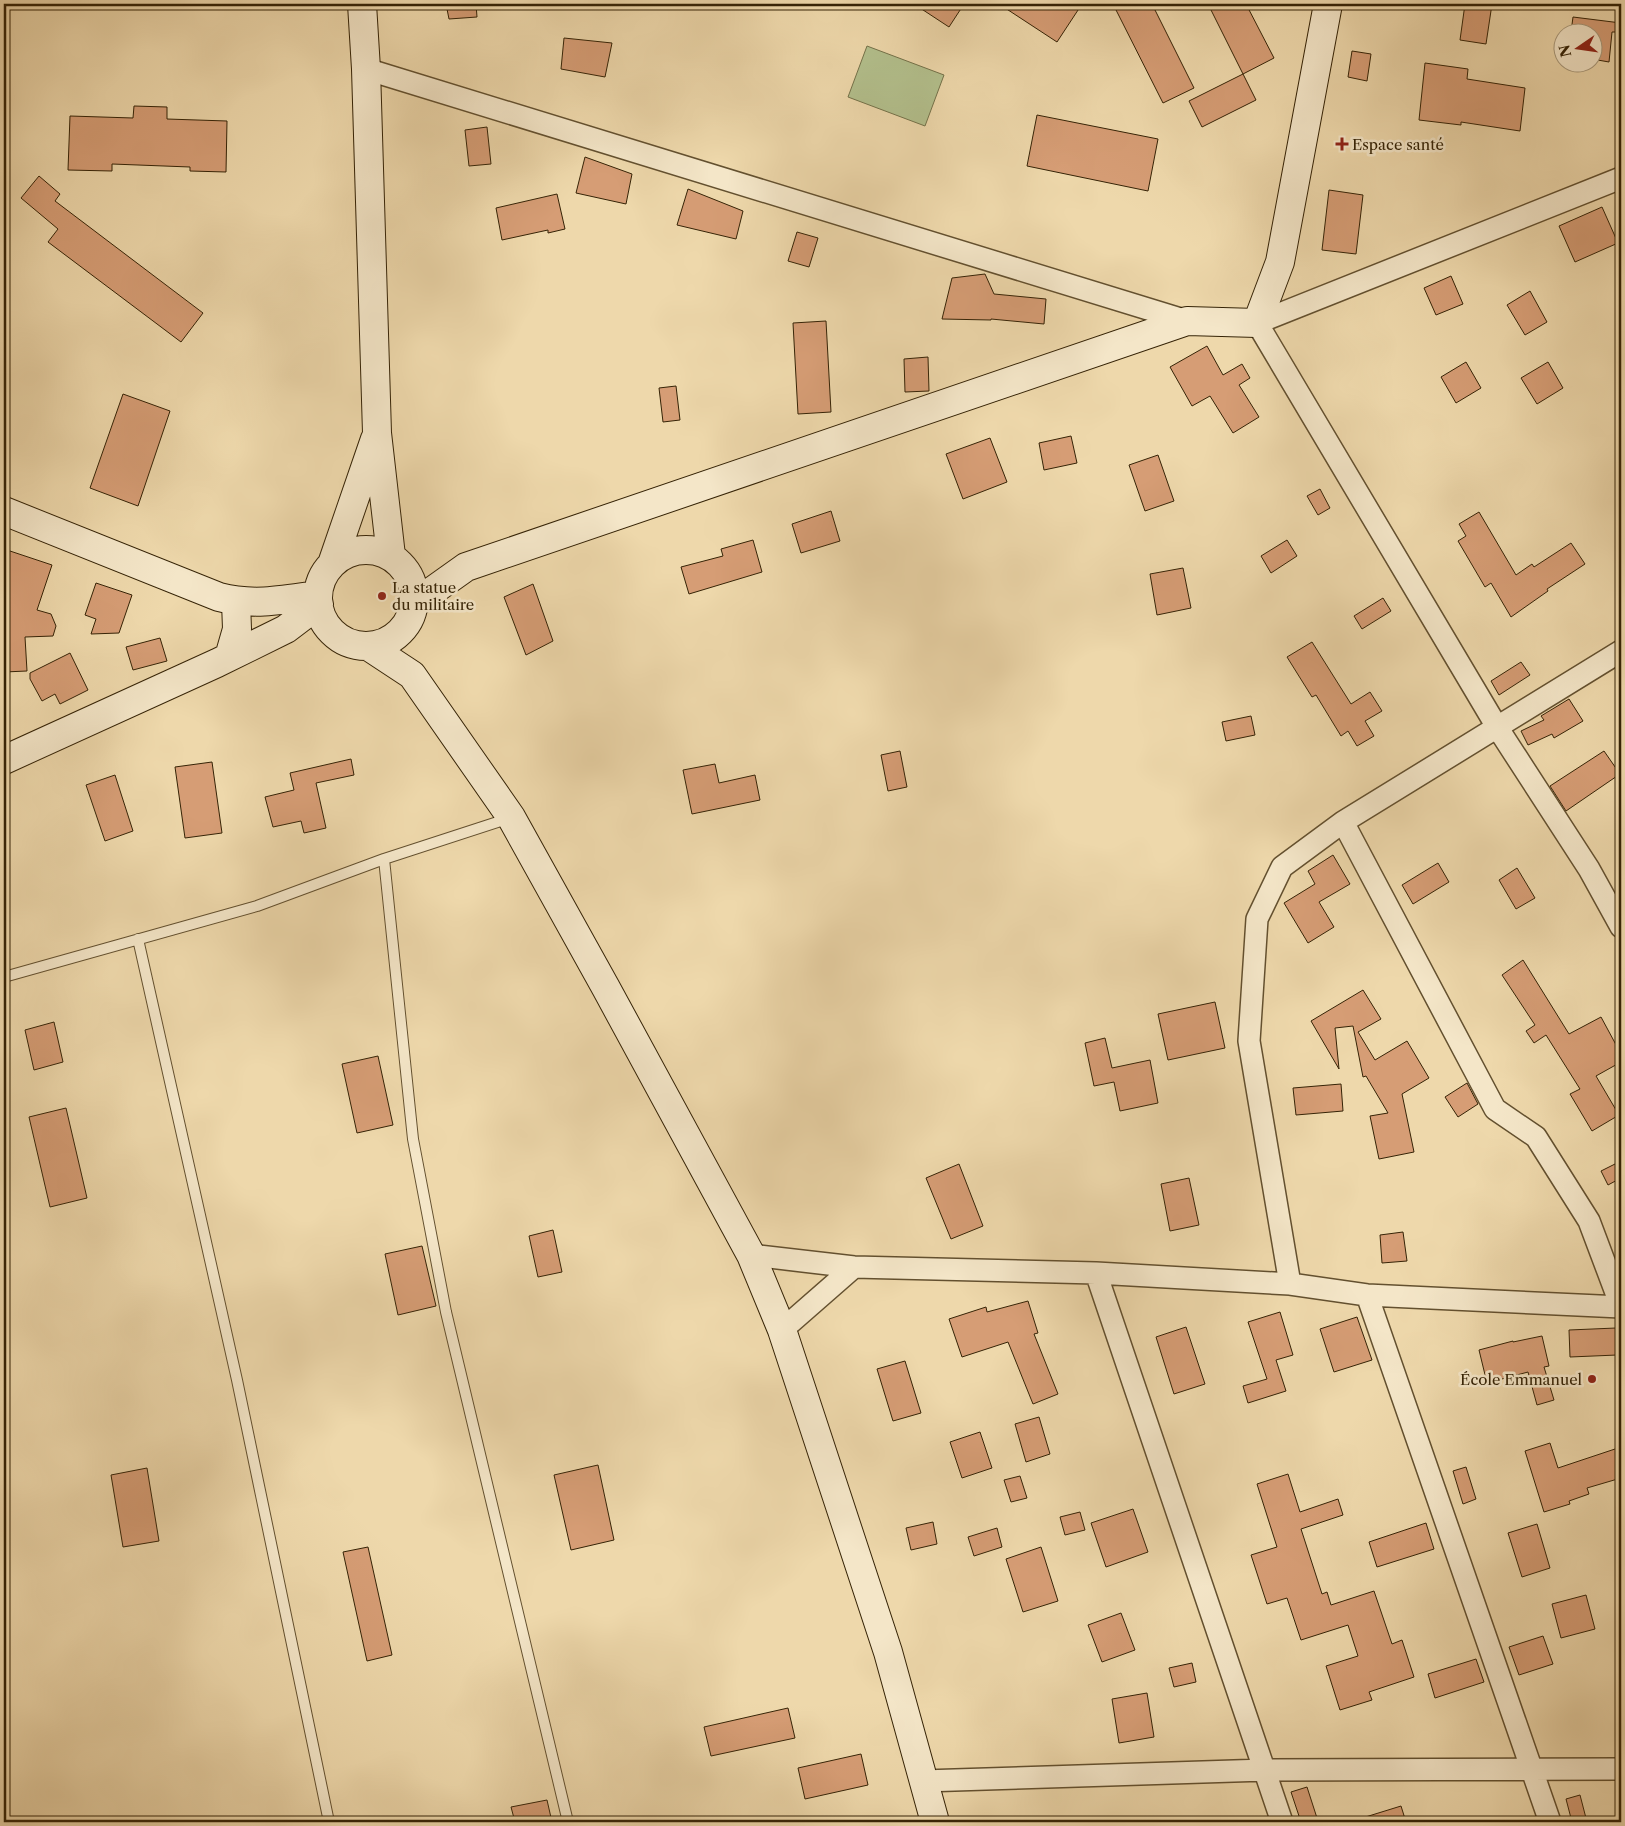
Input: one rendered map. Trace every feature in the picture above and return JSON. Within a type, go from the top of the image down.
[{"type":"main road","points":[[362,4],[366,69],[377,433],[398,562],[413,586],[412,675]]},
{"type":"main road","points":[[377,433],[332,564],[322,579],[318,599],[323,619],[332,632],[342,640],[354,645],[368,646],[384,643],[398,634],[412,613],[466,567],[1187,321],[1257,323],[1280,262],[1328,4]]},
{"type":"main road","points":[[4,511],[219,597],[236,602],[318,599]]},
{"type":"main road","points":[[332,564],[344,555],[360,550],[376,550],[398,562],[466,567]]},
{"type":"main road","points":[[4,760],[230,657],[286,629],[318,599]]},
{"type":"main road","points":[[230,657],[236,629],[236,602]]},
{"type":"main road","points":[[286,629],[332,632]]},
{"type":"main road","points":[[368,646],[412,675],[511,817],[611,996],[751,1255],[782,1330],[888,1652],[935,1822]]},
{"type":"street","points":[[366,69],[1187,321]]},
{"type":"street","points":[[1621,178],[1257,323],[1497,727],[1589,869],[1621,927]]},
{"type":"street","points":[[1290,1284],[1249,1041],[1257,919],[1282,866],[1343,822],[1621,651]]},
{"type":"street","points":[[751,1255],[854,1267],[1096,1273],[1290,1284],[1367,1295],[1621,1307],[1589,1221],[1536,1137],[1494,1109],[1343,822]]},
{"type":"street","points":[[782,1330],[854,1267]]},
{"type":"street","points":[[1096,1273],[1282,1822]]},
{"type":"street","points":[[1367,1295],[1550,1822]]},
{"type":"street","points":[[923,1781],[1265,1770],[1621,1769]]},
{"type":"lane","points":[[4,977],[257,906],[384,858],[511,817]]},
{"type":"lane","points":[[384,858],[412,1139],[446,1312],[568,1822]]},
{"type":"lane","points":[[138,939],[237,1380],[329,1822]]},
{"type":"green space","points":[[867,46],[944,75],[925,126],[848,97]]},
{"type":"building","points":[[446,4],[476,4],[477,17],[449,19]]},
{"type":"building","points":[[914,4],[964,4],[949,27]]},
{"type":"building","points":[[999,4],[1082,4],[1057,42]]},
{"type":"building","points":[[1113,4],[1152,4],[1194,88],[1163,103]]},
{"type":"building","points":[[1208,4],[1246,4],[1274,58],[1243,74]]},
{"type":"building","points":[[1465,4],[1492,4],[1486,44],[1460,40]]},
{"type":"building","points":[[1573,17],[1621,23],[1621,32],[1612,32],[1609,62],[1602,61],[1602,22],[1572,22]]},
{"type":"building","points":[[564,38],[612,43],[605,77],[561,69]]},
{"type":"building","points":[[1352,51],[1371,54],[1367,81],[1348,77]]},
{"type":"building","points":[[1425,63],[1468,69],[1467,79],[1525,88],[1520,131],[1461,122],[1461,125],[1419,120]]},
{"type":"building","points":[[1243,74],[1256,100],[1202,127],[1189,101]]},
{"type":"building","points":[[134,106],[167,107],[167,119],[227,121],[226,172],[190,171],[190,167],[112,164],[112,171],[68,170],[70,116],[133,118]]},
{"type":"building","points":[[1037,115],[1158,139],[1148,191],[1027,166]]},
{"type":"building","points":[[487,127],[491,164],[469,166],[465,130]]},
{"type":"building","points":[[585,157],[632,174],[626,204],[576,193]]},
{"type":"building","points":[[39,176],[60,194],[55,201],[203,313],[181,342],[48,242],[58,229],[21,198]]},
{"type":"building","points":[[688,189],[743,211],[736,239],[677,225]]},
{"type":"building","points":[[1329,190],[1363,195],[1356,254],[1322,250]]},
{"type":"building","points":[[557,194],[565,229],[548,233],[548,230],[502,240],[496,208]]},
{"type":"building","points":[[1602,207],[1618,243],[1575,262],[1559,226]]},
{"type":"building","points":[[797,232],[818,238],[809,267],[788,261]]},
{"type":"building","points":[[985,274],[994,294],[1046,299],[1044,324],[991,319],[942,319],[952,278]]},
{"type":"building","points":[[1451,276],[1463,304],[1436,315],[1424,288]]},
{"type":"building","points":[[1530,291],[1547,322],[1525,335],[1507,305]]},
{"type":"building","points":[[826,321],[831,412],[798,414],[793,323]]},
{"type":"building","points":[[1207,346],[1223,375],[1242,364],[1250,378],[1239,385],[1259,417],[1233,433],[1210,396],[1192,406],[1170,367]]},
{"type":"building","points":[[928,357],[929,391],[905,392],[904,359]]},
{"type":"building","points":[[1466,362],[1481,388],[1456,403],[1441,377]]},
{"type":"building","points":[[1548,362],[1563,388],[1537,404],[1521,378]]},
{"type":"building","points":[[676,386],[680,420],[663,422],[659,388]]},
{"type":"building","points":[[123,394],[170,411],[138,506],[90,488]]},
{"type":"building","points":[[1071,436],[1077,463],[1044,470],[1039,443]]},
{"type":"building","points":[[990,438],[1007,482],[963,499],[946,454]]},
{"type":"building","points":[[1158,455],[1174,501],[1145,511],[1129,465]]},
{"type":"building","points":[[1320,489],[1330,508],[1318,515],[1307,496]]},
{"type":"building","points":[[831,511],[840,541],[801,553],[792,524]]},
{"type":"building","points":[[1479,512],[1516,575],[1532,564],[1534,567],[1571,543],[1585,564],[1547,589],[1548,591],[1511,617],[1491,583],[1485,587],[1458,541],[1466,536],[1459,524]]},
{"type":"building","points":[[753,540],[762,572],[689,594],[681,567],[723,556],[721,549]]},
{"type":"building","points":[[1287,540],[1297,556],[1271,573],[1261,556]]},
{"type":"building","points":[[4,549],[52,565],[37,610],[51,614],[56,626],[53,636],[25,637],[27,671],[4,672]]},
{"type":"building","points":[[1183,568],[1191,608],[1157,615],[1150,574]]},
{"type":"building","points":[[96,583],[132,595],[119,633],[91,634],[96,619],[85,615]]},
{"type":"building","points":[[533,584],[553,641],[526,655],[504,597]]},
{"type":"building","points":[[1383,598],[1391,611],[1362,629],[1354,616]]},
{"type":"building","points":[[160,638],[167,661],[133,670],[126,647]]},
{"type":"building","points":[[1312,642],[1351,704],[1370,692],[1382,711],[1365,721],[1374,736],[1357,746],[1348,731],[1341,736],[1316,695],[1312,697],[1287,657]]},
{"type":"building","points":[[70,653],[88,690],[60,704],[55,694],[42,701],[30,679],[30,673]]},
{"type":"building","points":[[1521,662],[1530,675],[1499,695],[1491,681]]},
{"type":"building","points":[[1569,699],[1583,721],[1554,738],[1552,734],[1528,745],[1521,731],[1544,720],[1541,716]]},
{"type":"building","points":[[1251,716],[1255,735],[1226,741],[1222,722]]},
{"type":"building","points":[[900,751],[907,787],[888,791],[881,755]]},
{"type":"building","points":[[1604,751],[1620,774],[1566,811],[1550,786]]},
{"type":"building","points":[[351,759],[354,775],[316,783],[326,828],[304,833],[301,821],[273,827],[265,797],[294,790],[290,773]]},
{"type":"building","points":[[212,762],[222,833],[185,838],[175,767]]},
{"type":"building","points":[[715,764],[719,783],[755,775],[760,800],[692,814],[683,770]]},
{"type":"building","points":[[115,775],[133,831],[105,841],[86,785]]},
{"type":"building","points":[[1333,855],[1350,884],[1319,902],[1334,927],[1308,943],[1284,903],[1315,884],[1308,871]]},
{"type":"building","points":[[1438,863],[1449,882],[1413,904],[1402,885]]},
{"type":"building","points":[[1517,868],[1535,898],[1516,909],[1499,880]]},
{"type":"building","points":[[1523,960],[1569,1034],[1601,1017],[1621,1054],[1621,1062],[1596,1076],[1619,1115],[1592,1131],[1570,1094],[1580,1089],[1546,1035],[1534,1043],[1526,1031],[1535,1025],[1502,975]]},
{"type":"building","points":[[1363,990],[1381,1019],[1358,1032],[1375,1060],[1407,1041],[1429,1078],[1402,1094],[1414,1152],[1379,1159],[1370,1116],[1388,1113],[1366,1076],[1363,1077],[1353,1026],[1335,1028],[1339,1069],[1311,1021]]},
{"type":"building","points":[[1215,1002],[1225,1048],[1168,1060],[1158,1014]]},
{"type":"building","points":[[54,1022],[63,1062],[34,1070],[25,1030]]},
{"type":"building","points":[[1105,1038],[1112,1068],[1150,1060],[1158,1103],[1120,1111],[1114,1082],[1094,1086],[1085,1043]]},
{"type":"building","points":[[378,1056],[393,1125],[357,1133],[342,1064]]},
{"type":"building","points":[[1467,1083],[1478,1104],[1458,1117],[1445,1097]]},
{"type":"building","points":[[1341,1084],[1343,1111],[1296,1115],[1293,1088]]},
{"type":"building","points":[[66,1108],[87,1198],[50,1207],[29,1117]]},
{"type":"building","points":[[1621,1161],[1621,1178],[1608,1185],[1601,1171]]},
{"type":"building","points":[[959,1164],[983,1226],[951,1239],[926,1178]]},
{"type":"building","points":[[1189,1178],[1199,1225],[1170,1231],[1161,1184]]},
{"type":"building","points":[[553,1230],[562,1272],[538,1277],[529,1236]]},
{"type":"building","points":[[1403,1232],[1407,1261],[1382,1263],[1380,1235]]},
{"type":"building","points":[[422,1246],[436,1306],[398,1315],[385,1254]]},
{"type":"building","points":[[1028,1301],[1038,1333],[1034,1334],[1058,1394],[1033,1404],[1008,1342],[962,1357],[949,1319],[986,1307],[987,1312]]},
{"type":"building","points":[[1280,1312],[1293,1355],[1276,1360],[1286,1391],[1248,1403],[1243,1386],[1267,1379],[1248,1322]]},
{"type":"building","points":[[1357,1317],[1372,1360],[1334,1372],[1320,1329]]},
{"type":"building","points":[[1186,1327],[1205,1384],[1174,1394],[1156,1337]]},
{"type":"building","points":[[1616,1328],[1617,1355],[1570,1357],[1569,1330]]},
{"type":"building","points":[[1542,1336],[1549,1366],[1544,1367],[1554,1400],[1537,1405],[1528,1372],[1487,1383],[1479,1350]]},
{"type":"building","points":[[905,1361],[921,1413],[893,1421],[877,1369]]},
{"type":"building","points":[[1039,1417],[1050,1454],[1026,1462],[1015,1424]]},
{"type":"building","points":[[980,1432],[992,1468],[962,1478],[950,1442]]},
{"type":"building","points":[[1550,1443],[1558,1468],[1621,1447],[1621,1478],[1587,1488],[1589,1494],[1569,1501],[1570,1504],[1544,1512],[1525,1451]]},
{"type":"building","points":[[598,1465],[614,1540],[571,1550],[554,1475]]},
{"type":"building","points":[[1466,1467],[1476,1499],[1463,1504],[1453,1471]]},
{"type":"building","points":[[147,1468],[159,1541],[123,1547],[111,1475]]},
{"type":"building","points":[[1288,1474],[1300,1512],[1338,1499],[1343,1515],[1301,1529],[1322,1594],[1327,1592],[1331,1605],[1374,1591],[1392,1644],[1402,1640],[1414,1677],[1369,1692],[1372,1700],[1340,1710],[1326,1666],[1358,1656],[1348,1625],[1301,1640],[1287,1598],[1267,1604],[1251,1555],[1277,1547],[1257,1484]]},
{"type":"building","points":[[1020,1476],[1027,1498],[1011,1502],[1004,1480]]},
{"type":"building","points":[[1133,1509],[1148,1552],[1106,1567],[1091,1523]]},
{"type":"building","points":[[1080,1512],[1085,1530],[1065,1535],[1060,1517]]},
{"type":"building","points":[[933,1522],[937,1544],[911,1550],[906,1528]]},
{"type":"building","points":[[1426,1523],[1434,1549],[1377,1567],[1369,1542]]},
{"type":"building","points":[[1537,1524],[1550,1568],[1522,1577],[1508,1533]]},
{"type":"building","points":[[997,1528],[1002,1547],[974,1556],[968,1537]]},
{"type":"building","points":[[368,1547],[392,1655],[367,1661],[343,1552]]},
{"type":"building","points":[[1041,1547],[1058,1601],[1023,1612],[1006,1559]]},
{"type":"building","points":[[1586,1595],[1595,1629],[1561,1638],[1552,1604]]},
{"type":"building","points":[[1121,1613],[1135,1650],[1102,1662],[1088,1625]]},
{"type":"building","points":[[1543,1636],[1553,1664],[1519,1675],[1509,1647]]},
{"type":"building","points":[[1476,1659],[1484,1682],[1435,1698],[1428,1674]]},
{"type":"building","points":[[1192,1663],[1196,1682],[1174,1687],[1169,1668]]},
{"type":"building","points":[[1147,1693],[1154,1737],[1119,1743],[1112,1699]]},
{"type":"building","points":[[788,1708],[795,1738],[711,1756],[704,1727]]},
{"type":"building","points":[[861,1754],[868,1785],[805,1799],[798,1768]]},
{"type":"building","points":[[1307,1787],[1317,1818],[1301,1822],[1291,1792]]},
{"type":"building","points":[[1580,1795],[1587,1822],[1572,1822],[1566,1799]]},
{"type":"building","points":[[547,1800],[552,1822],[515,1822],[511,1807]]},
{"type":"building","points":[[1401,1806],[1406,1822],[1360,1822],[1359,1819]]},
{"type":"place","name":"Espace santé","points":[[1342,144]]},
{"type":"place","name":"La statue du militaire","points":[[382,596]]},
{"type":"place","name":"École Emmanuel","points":[[1592,1379]]}]
